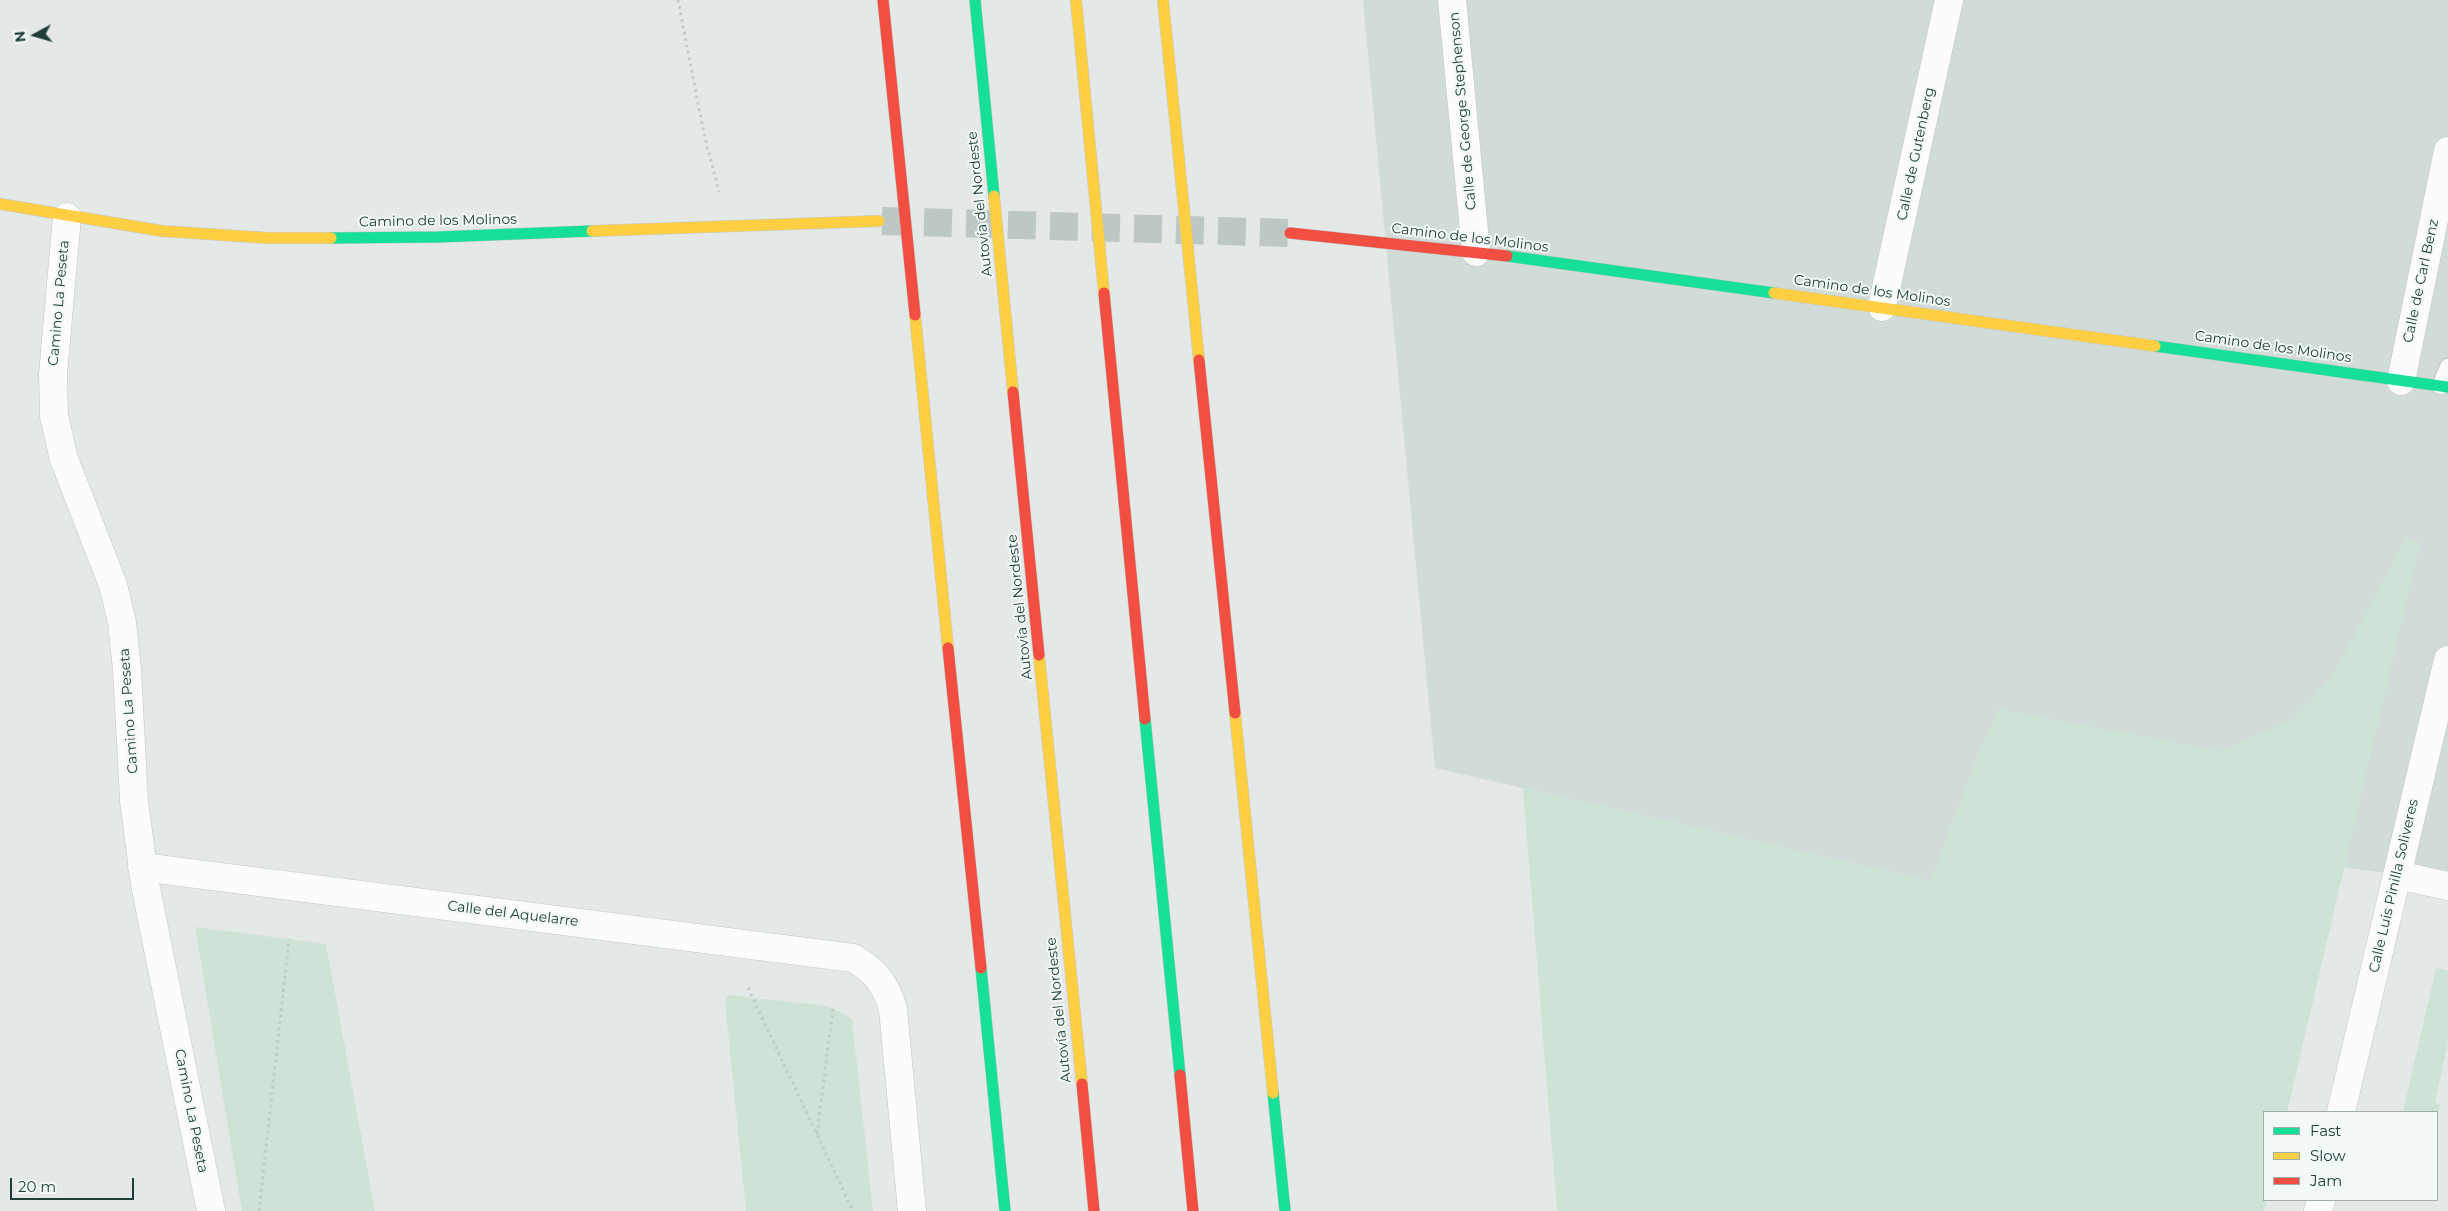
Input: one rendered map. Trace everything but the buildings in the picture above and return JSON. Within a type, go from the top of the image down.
[{"type":"main road","points":[[883,0],[893,82],[1005,1211]]},
{"type":"main road","points":[[889,0],[893,82]]},
{"type":"main road","name":"Autovía del Nordeste","points":[[975,0],[1094,1211]]},
{"type":"main road","points":[[1076,0],[1193,1211]]},
{"type":"main road","points":[[1163,0],[1284,1211]]},
{"type":"main road","name":"Camino de los Molinos","points":[[0,204],[66,217],[162,231],[268,238],[438,237],[879,221]]},
{"type":"main road","name":"Camino de los Molinos","points":[[1290,233],[1476,252],[1882,307],[2444,387]]},
{"type":"street","name":"Calle de George Stephenson","points":[[1452,0],[1476,252]]},
{"type":"street","name":"Calle de Gutenberg","points":[[1882,307],[1949,0]]},
{"type":"street","name":"Calle de Carl Benz","points":[[2401,381],[2448,151]]},
{"type":"street","name":"Camino La Peseta","points":[[66,217],[53,374],[54,416],[64,459],[114,585],[122,622],[127,669],[134,801],[142,867],[211,1211]]},
{"type":"street","name":"Calle Luis Pinilla Soliveres","points":[[2341,1111],[2448,660]]},
{"type":"street","name":"Calle del Aquelarre","points":[[142,867],[853,958],[866,965],[878,976],[888,994],[893,1010],[912,1211]]},
{"type":"street","points":[[2398,874],[2448,886]]},
{"type":"lane","points":[[2444,387],[2448,367]]},
{"type":"path","points":[[678,0],[704,134],[721,200],[722,227]]},
{"type":"path","points":[[259,1211],[289,939]]},
{"type":"path","points":[[748,988],[853,1211]]},
{"type":"path","points":[[817,1134],[833,1008]]},
{"type":"shaded area","points":[[1363,0],[2448,0],[2448,886],[2398,875],[2344,867],[1978,755],[1931,881],[1435,768]]},
{"type":"green space","points":[[2406,537],[2420,543],[2287,1111],[2263,1111],[2263,1201],[2267,1201],[2264,1211],[1557,1211],[1523,788],[1931,881],[1978,755],[1999,709],[2220,751],[2293,719],[2332,677]]},
{"type":"green space","points":[[195,927],[326,944],[375,1211],[242,1211]]},
{"type":"green space","points":[[2436,968],[2448,971],[2448,1043],[2435,1102],[2440,1104],[2438,1113],[2438,1111],[2403,1111]]},
{"type":"green space","points":[[728,995],[826,1006],[852,1019],[873,1211],[746,1211],[725,1001]]},
{"type":"tunnel","points":[[882,221],[1290,233]]},
{"type":"traffic: fast","points":[[975,0],[994,196]]},
{"type":"traffic: fast","points":[[331,238],[438,237],[592,231]]},
{"type":"traffic: fast","points":[[1507,256],[1774,293]]},
{"type":"traffic: fast","points":[[2155,346],[2448,387]]},
{"type":"traffic: fast","points":[[1145,719],[1180,1075]]},
{"type":"traffic: fast","points":[[981,968],[1005,1211]]},
{"type":"traffic: fast","points":[[1273,1093],[1285,1211]]},
{"type":"traffic: slow","points":[[1076,0],[1104,293]]},
{"type":"traffic: slow","points":[[1163,0],[1199,360]]},
{"type":"traffic: slow","points":[[994,196],[1013,392]]},
{"type":"traffic: slow","points":[[0,204],[162,231],[268,238],[331,238]]},
{"type":"traffic: slow","points":[[592,231],[879,221]]},
{"type":"traffic: slow","points":[[1774,293],[2155,346]]},
{"type":"traffic: slow","points":[[915,315],[948,648]]},
{"type":"traffic: slow","points":[[1039,655],[1082,1084]]},
{"type":"traffic: slow","points":[[1235,713],[1273,1093]]},
{"type":"traffic: jam","points":[[883,0],[915,315]]},
{"type":"traffic: jam","points":[[1290,233],[1507,256]]},
{"type":"traffic: jam","points":[[1104,293],[1145,719]]},
{"type":"traffic: jam","points":[[1199,360],[1235,713]]},
{"type":"traffic: jam","points":[[1013,392],[1039,655]]},
{"type":"traffic: jam","points":[[948,648],[981,968]]},
{"type":"traffic: jam","points":[[1180,1075],[1193,1211]]},
{"type":"traffic: jam","points":[[1082,1084],[1094,1211]]}]
